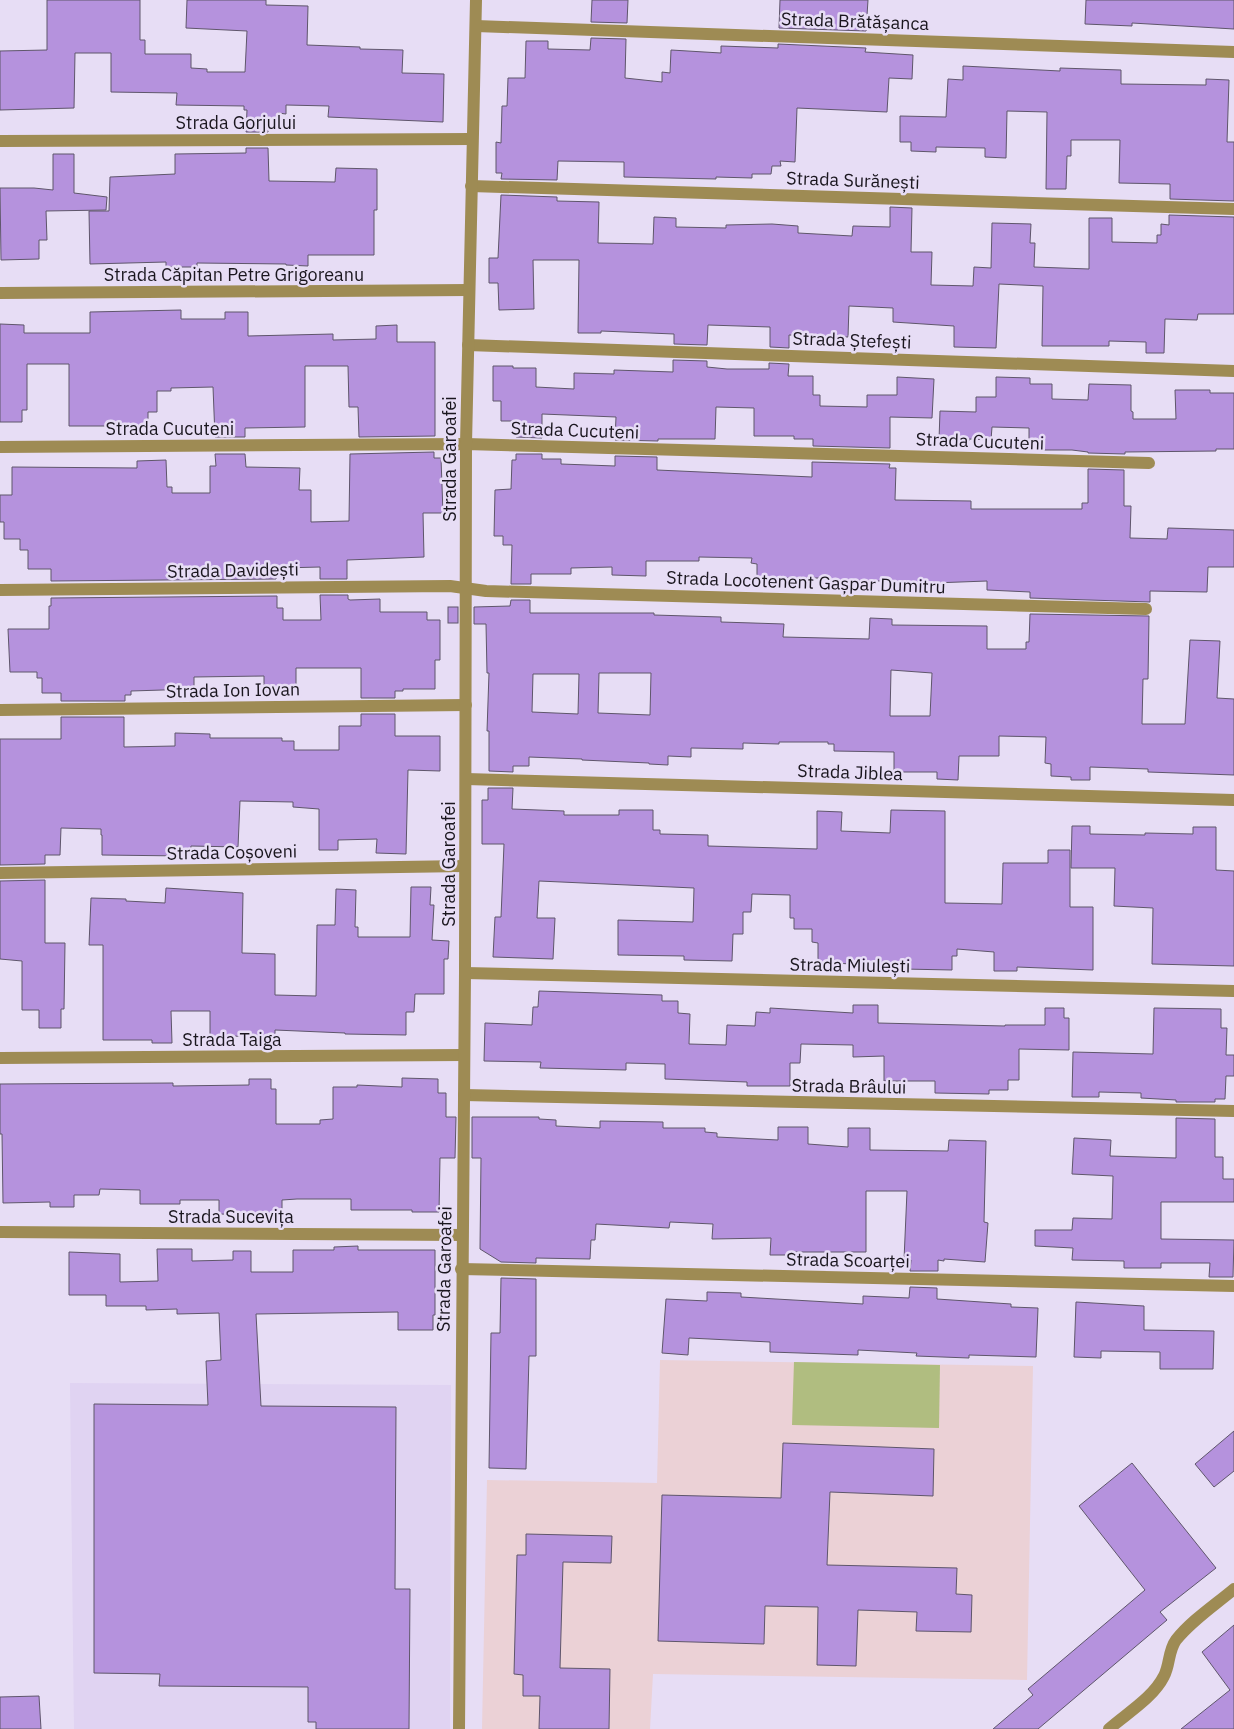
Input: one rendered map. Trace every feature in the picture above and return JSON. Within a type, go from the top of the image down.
[{"type":"street","name":"Strada Garoafei","points":[[459,1729],[461,1269],[465,973],[466,444],[476,0]]},
{"type":"street","name":"Strada Brătășanca","points":[[476,26],[1234,52]]},
{"type":"street","name":"Strada Gorjului","points":[[0,141],[472,139]]},
{"type":"street","name":"Strada Surănești","points":[[471,186],[1234,209]]},
{"type":"street","name":"Strada Căpitan Petre Grigoreanu","points":[[0,293],[468,290]]},
{"type":"street","name":"Strada Ștefești","points":[[468,344],[1234,371]]},
{"type":"street","name":"Strada Cucuteni","points":[[0,447],[466,444],[1149,463]]},
{"type":"street","name":"Strada Davidești","points":[[0,590],[450,586],[466,588]]},
{"type":"street","name":"Strada Locotenent Gașpar Dumitru","points":[[466,588],[496,592],[1146,609]]},
{"type":"street","name":"Strada Ion Iovan","points":[[0,710],[466,705]]},
{"type":"street","name":"Strada Jiblea","points":[[466,780],[1234,800]]},
{"type":"street","name":"Strada Coșoveni","points":[[0,873],[465,866]]},
{"type":"street","name":"Strada Miulești","points":[[465,973],[1234,991]]},
{"type":"street","name":"Strada Taiga","points":[[0,1058],[464,1056]]},
{"type":"street","name":"Strada Brâului","points":[[464,1095],[1234,1111]]},
{"type":"street","name":"Strada Sucevița","points":[[0,1232],[462,1235]]},
{"type":"street","name":"Strada Scoarței","points":[[461,1269],[1234,1286]]},
{"type":"street","points":[[1109,1729],[1150,1695],[1159,1685],[1165,1673],[1174,1642],[1184,1631],[1234,1589]]},
{"type":"shaded area","points":[[660,1360],[1033,1366],[1027,1680],[653,1674],[650,1729],[482,1729],[487,1480],[657,1483]]},
{"type":"shaded area","points":[[70,1383],[451,1385],[450,1729],[74,1729]]},
{"type":"green space","points":[[794,1362],[940,1365],[939,1428],[792,1425]]},
{"type":"building","points":[[47,0],[140,0],[140,40],[145,40],[145,54],[191,54],[191,68],[207,69],[207,72],[245,72],[247,31],[186,28],[187,0],[266,0],[266,5],[308,6],[307,45],[403,50],[402,73],[444,74],[443,122],[328,117],[329,106],[286,105],[286,114],[278,113],[278,120],[274,119],[274,124],[268,124],[268,132],[246,132],[247,110],[244,110],[244,106],[176,105],[177,93],[111,92],[111,53],[75,53],[74,108],[0,110],[0,51],[47,50]]},
{"type":"building","points":[[592,0],[628,0],[627,23],[591,22]]},
{"type":"building","points":[[780,0],[868,0],[866,31],[779,28]]},
{"type":"building","points":[[1086,0],[1234,0],[1234,29],[1132,23],[1132,26],[1085,24]]},
{"type":"building","points":[[591,38],[626,39],[625,78],[662,82],[662,72],[670,73],[671,50],[721,53],[721,46],[778,48],[778,44],[866,48],[865,52],[913,55],[912,79],[889,78],[887,112],[797,108],[795,162],[780,161],[781,166],[772,166],[771,174],[752,174],[752,178],[716,177],[716,179],[624,177],[624,162],[558,161],[557,180],[501,179],[502,173],[496,173],[496,142],[501,143],[502,106],[507,106],[508,78],[525,78],[526,41],[548,41],[548,49],[590,50]]},
{"type":"building","points":[[963,66],[1060,71],[1060,68],[1121,70],[1121,84],[1206,85],[1206,79],[1229,80],[1227,142],[1234,142],[1234,201],[1170,199],[1170,184],[1119,183],[1120,140],[1071,140],[1071,156],[1067,156],[1066,189],[1046,189],[1047,112],[1007,111],[1006,158],[985,157],[985,148],[936,147],[936,152],[911,151],[911,142],[900,142],[900,116],[946,117],[948,79],[963,80]]},
{"type":"building","points":[[246,148],[268,148],[269,181],[335,182],[336,168],[377,169],[377,210],[374,210],[374,255],[308,255],[308,266],[197,263],[197,267],[166,267],[166,262],[90,264],[89,211],[109,211],[110,177],[175,174],[175,154],[246,153]]},
{"type":"building","points":[[53,154],[74,154],[74,193],[107,197],[106,210],[46,211],[47,240],[39,240],[39,259],[1,260],[0,188],[53,190]]},
{"type":"building","points":[[501,195],[557,197],[557,201],[599,202],[598,243],[653,244],[654,217],[676,218],[676,227],[726,228],[726,225],[772,224],[798,226],[798,233],[852,236],[853,226],[890,227],[890,207],[912,208],[911,252],[932,252],[931,285],[973,286],[974,267],[991,268],[992,223],[1031,224],[1030,243],[1035,243],[1034,267],[1089,269],[1089,218],[1112,218],[1112,242],[1157,243],[1157,235],[1161,235],[1161,224],[1169,225],[1169,215],[1234,217],[1234,314],[1198,314],[1197,320],[1165,319],[1164,353],[1146,353],[1146,342],[1109,341],[1109,346],[1042,346],[1043,286],[999,284],[996,348],[954,347],[954,326],[893,322],[893,308],[849,306],[848,337],[789,335],[789,348],[770,347],[770,327],[708,325],[707,345],[674,344],[674,334],[601,331],[601,333],[578,333],[579,260],[533,260],[534,309],[499,310],[498,283],[489,283],[489,258],[498,258]]},
{"type":"building","points":[[181,310],[181,319],[225,319],[225,312],[248,312],[248,336],[333,334],[333,340],[376,339],[376,326],[397,325],[397,342],[435,342],[435,436],[359,437],[358,407],[349,407],[348,366],[305,366],[305,427],[245,428],[245,437],[215,437],[213,387],[171,388],[171,391],[157,391],[157,412],[148,412],[148,429],[112,429],[112,426],[69,426],[69,364],[27,364],[27,410],[22,410],[22,422],[0,422],[0,324],[24,325],[24,333],[90,333],[90,312]]},
{"type":"building","points":[[673,360],[707,361],[707,367],[727,369],[769,369],[769,363],[789,364],[788,376],[813,376],[813,395],[820,395],[820,406],[867,407],[867,395],[897,395],[897,377],[934,379],[932,418],[890,417],[890,448],[813,446],[813,439],[794,439],[794,436],[754,436],[754,408],[716,407],[715,439],[615,440],[616,417],[542,414],[542,438],[516,437],[517,421],[501,421],[501,401],[493,401],[493,366],[536,368],[536,387],[574,389],[574,373],[614,374],[614,370],[673,372]]},
{"type":"building","points":[[996,377],[1030,378],[1030,384],[1052,384],[1052,399],[1088,400],[1089,384],[1131,385],[1131,411],[1133,412],[1133,419],[1176,419],[1175,390],[1210,390],[1210,393],[1234,393],[1234,449],[1216,449],[1216,451],[1125,452],[1125,454],[1088,453],[1072,450],[1029,450],[1029,428],[992,427],[991,440],[939,440],[940,411],[976,412],[976,397],[996,397]]},
{"type":"building","points":[[434,452],[434,458],[441,458],[443,513],[423,513],[424,557],[347,560],[347,579],[320,579],[320,567],[281,568],[281,570],[276,570],[276,579],[51,581],[51,569],[28,569],[28,550],[20,550],[20,539],[4,539],[4,522],[0,522],[0,495],[12,495],[12,467],[137,468],[137,461],[166,460],[167,487],[172,487],[172,493],[210,493],[210,466],[216,466],[215,454],[245,454],[246,467],[300,468],[299,490],[311,490],[311,522],[349,521],[350,454]]},
{"type":"building","points":[[516,454],[542,454],[542,459],[561,459],[561,464],[615,466],[615,456],[657,457],[657,470],[812,477],[812,462],[890,464],[889,468],[896,468],[895,500],[971,501],[971,509],[1082,509],[1082,503],[1088,503],[1088,469],[1124,470],[1124,506],[1131,506],[1130,538],[1167,539],[1168,528],[1234,530],[1234,567],[1208,567],[1207,592],[1150,591],[1150,602],[1030,598],[1030,592],[987,590],[987,581],[933,583],[933,585],[914,584],[914,582],[846,580],[846,585],[821,585],[821,578],[757,578],[757,564],[751,563],[752,558],[699,557],[699,561],[646,561],[646,576],[612,575],[612,567],[571,568],[571,574],[531,574],[531,584],[511,584],[512,545],[503,545],[503,536],[494,536],[495,490],[511,489],[512,460],[516,460]]},
{"type":"building","points":[[320,595],[348,595],[350,600],[380,599],[380,612],[427,612],[427,620],[440,620],[440,660],[435,660],[435,689],[403,689],[403,691],[395,691],[395,698],[361,698],[361,668],[296,668],[296,691],[264,692],[264,676],[194,677],[194,689],[131,691],[131,695],[125,695],[125,701],[61,701],[61,693],[42,693],[42,678],[37,678],[37,672],[10,672],[8,629],[49,629],[51,598],[277,596],[277,608],[283,608],[283,620],[321,620]]},
{"type":"building","points":[[511,600],[530,600],[530,613],[654,613],[654,615],[721,617],[721,622],[784,624],[783,637],[869,639],[870,618],[892,619],[892,625],[987,626],[987,649],[1026,649],[1026,642],[1029,642],[1030,614],[1149,616],[1148,679],[1143,679],[1142,724],[1185,724],[1190,640],[1220,641],[1217,698],[1234,699],[1234,775],[1148,772],[1148,769],[1090,767],[1090,780],[1071,780],[1071,777],[1051,776],[1051,764],[1045,763],[1046,737],[999,736],[999,756],[959,756],[958,780],[937,779],[937,772],[894,772],[894,752],[834,751],[834,744],[828,744],[828,742],[743,743],[743,749],[691,748],[691,757],[668,756],[668,765],[529,757],[529,766],[513,766],[513,772],[489,771],[489,731],[487,731],[489,673],[487,673],[486,624],[474,624],[474,607],[510,606]],"holes":[[[891,670],[932,673],[930,716],[890,716]],[[599,673],[651,673],[650,715],[598,713]],[[533,674],[579,674],[578,714],[532,712]]]},
{"type":"building","points":[[448,607],[458,607],[458,623],[448,623]]},
{"type":"building","points":[[361,714],[395,714],[395,736],[440,736],[440,771],[408,770],[406,854],[376,853],[377,839],[338,840],[338,850],[319,850],[319,809],[293,807],[293,802],[240,801],[238,847],[191,846],[190,853],[184,853],[184,856],[102,855],[101,829],[61,828],[60,855],[45,855],[45,864],[0,865],[0,739],[61,739],[61,717],[124,717],[124,747],[175,746],[175,733],[210,734],[210,738],[282,738],[282,741],[294,741],[294,750],[339,750],[339,726],[361,726]]},
{"type":"building","points":[[488,788],[513,788],[512,809],[564,811],[564,815],[619,815],[619,810],[653,810],[653,830],[660,830],[660,834],[708,835],[708,846],[817,849],[817,811],[842,812],[841,831],[890,833],[891,810],[945,811],[945,903],[1002,904],[1003,863],[1048,863],[1048,850],[1070,850],[1070,907],[1093,907],[1093,970],[1017,967],[1017,971],[994,971],[994,952],[957,949],[957,956],[952,956],[952,970],[903,969],[903,972],[884,971],[884,966],[818,962],[818,943],[812,942],[812,929],[794,929],[794,918],[790,918],[790,895],[752,894],[751,912],[743,912],[743,934],[733,934],[732,961],[684,960],[684,956],[618,955],[618,920],[693,922],[694,888],[539,881],[537,918],[555,918],[553,959],[493,957],[495,917],[501,917],[504,844],[482,844],[482,800],[488,800]]},
{"type":"building","points":[[1072,826],[1090,826],[1090,834],[1145,835],[1145,833],[1193,834],[1193,827],[1216,827],[1216,870],[1234,871],[1234,966],[1152,964],[1153,908],[1114,906],[1115,868],[1071,868]]},
{"type":"building","points":[[45,880],[45,943],[65,943],[64,1009],[61,1009],[61,1028],[39,1028],[39,1010],[22,1010],[22,961],[0,959],[0,881]]},
{"type":"building","points":[[411,887],[431,887],[430,905],[434,905],[432,940],[449,941],[448,959],[444,959],[444,994],[415,994],[414,1012],[406,1012],[406,1035],[275,1030],[275,1037],[228,1036],[228,1041],[210,1041],[210,1011],[171,1011],[172,1043],[152,1043],[152,1040],[103,1040],[103,945],[89,945],[91,898],[165,903],[166,888],[243,893],[242,953],[275,954],[275,995],[316,996],[317,925],[335,925],[336,889],[356,890],[355,927],[358,927],[358,937],[410,937]]},
{"type":"building","points":[[539,991],[662,995],[662,1001],[678,1001],[678,1013],[690,1014],[689,1044],[726,1045],[727,1025],[755,1026],[756,1012],[770,1013],[770,1008],[853,1013],[853,1005],[878,1005],[878,1023],[1005,1026],[1045,1025],[1045,1008],[1064,1008],[1064,1018],[1069,1018],[1069,1050],[1019,1049],[1019,1080],[1008,1080],[1008,1090],[989,1090],[989,1094],[935,1093],[935,1081],[884,1081],[884,1056],[853,1057],[853,1045],[801,1044],[800,1063],[790,1063],[790,1086],[747,1086],[747,1082],[665,1079],[665,1064],[626,1063],[626,1070],[540,1068],[541,1062],[484,1061],[485,1023],[532,1025],[533,1007],[538,1007]]},
{"type":"building","points":[[1154,1008],[1221,1009],[1221,1028],[1227,1028],[1226,1055],[1234,1055],[1234,1076],[1226,1076],[1225,1099],[1215,1099],[1215,1102],[1176,1102],[1176,1100],[1141,1098],[1141,1093],[1099,1092],[1099,1097],[1072,1097],[1073,1052],[1153,1054]]},
{"type":"building","points":[[402,1078],[438,1079],[438,1093],[446,1093],[446,1117],[456,1117],[455,1158],[440,1158],[439,1212],[351,1210],[351,1199],[297,1199],[282,1200],[282,1215],[219,1214],[219,1200],[180,1200],[180,1204],[140,1204],[140,1190],[100,1189],[99,1195],[74,1195],[74,1207],[50,1207],[50,1202],[3,1203],[0,1084],[173,1083],[173,1086],[249,1085],[249,1079],[271,1079],[271,1089],[276,1089],[276,1124],[320,1124],[320,1120],[333,1119],[333,1087],[357,1087],[357,1085],[402,1087]]},
{"type":"building","points":[[472,1117],[539,1117],[539,1119],[556,1120],[556,1126],[600,1128],[600,1121],[663,1122],[663,1128],[705,1128],[705,1132],[717,1133],[717,1137],[778,1140],[778,1127],[808,1127],[808,1144],[848,1147],[848,1128],[870,1128],[870,1150],[948,1151],[949,1140],[986,1141],[984,1222],[988,1223],[985,1262],[944,1259],[944,1261],[938,1260],[938,1271],[910,1271],[911,1260],[904,1260],[907,1191],[866,1191],[866,1252],[792,1252],[792,1255],[770,1255],[771,1238],[712,1239],[713,1224],[670,1222],[669,1228],[596,1224],[595,1240],[591,1240],[590,1259],[536,1258],[536,1263],[501,1262],[480,1249],[481,1158],[472,1158]]},
{"type":"building","points":[[1176,1118],[1215,1119],[1215,1157],[1223,1157],[1223,1179],[1234,1179],[1234,1202],[1161,1202],[1161,1239],[1234,1240],[1233,1277],[1209,1277],[1210,1263],[1161,1263],[1161,1268],[1124,1268],[1124,1261],[1072,1260],[1073,1248],[1035,1246],[1035,1230],[1072,1230],[1073,1218],[1112,1219],[1113,1176],[1072,1174],[1074,1138],[1111,1140],[1110,1156],[1176,1158]]},
{"type":"building","points":[[358,1246],[358,1250],[435,1250],[435,1315],[433,1315],[433,1330],[398,1330],[398,1312],[256,1314],[261,1406],[396,1407],[395,1589],[410,1589],[409,1729],[316,1729],[316,1722],[308,1722],[308,1687],[159,1686],[160,1674],[94,1673],[94,1404],[208,1405],[206,1361],[221,1360],[219,1313],[177,1314],[177,1309],[146,1310],[146,1306],[106,1306],[106,1295],[69,1295],[69,1252],[120,1254],[120,1282],[158,1281],[157,1249],[192,1249],[192,1261],[233,1260],[233,1251],[251,1251],[251,1272],[293,1272],[293,1250],[334,1250],[334,1247]]},
{"type":"building","points":[[501,1278],[536,1279],[536,1356],[529,1356],[526,1469],[489,1468],[491,1333],[500,1333]]},
{"type":"building","points":[[910,1287],[937,1288],[937,1299],[1011,1304],[1011,1307],[1038,1308],[1036,1357],[969,1355],[969,1358],[916,1356],[917,1353],[858,1350],[858,1355],[770,1352],[770,1342],[689,1338],[688,1355],[662,1353],[666,1299],[707,1301],[707,1292],[741,1293],[741,1297],[863,1304],[863,1296],[909,1298]]},
{"type":"building","points":[[1076,1302],[1144,1306],[1144,1330],[1214,1331],[1213,1369],[1160,1369],[1160,1352],[1101,1351],[1101,1358],[1074,1357]]},
{"type":"building","points":[[1234,1431],[1234,1471],[1214,1487],[1195,1464]]},
{"type":"building","points":[[783,1443],[934,1449],[933,1496],[830,1492],[827,1565],[957,1568],[956,1594],[972,1595],[971,1632],[916,1631],[917,1612],[858,1610],[856,1666],[817,1665],[818,1607],[765,1606],[764,1644],[658,1641],[662,1495],[781,1498]]},
{"type":"building","points":[[1132,1463],[1216,1568],[1160,1612],[1167,1620],[1038,1729],[993,1729],[1033,1695],[1028,1689],[1145,1590],[1079,1506]]},
{"type":"building","points":[[526,1534],[612,1536],[611,1563],[563,1562],[560,1668],[610,1669],[609,1729],[539,1729],[540,1696],[523,1696],[523,1675],[514,1674],[517,1555],[526,1555]]},
{"type":"building","points":[[1234,1625],[1234,1729],[1181,1729],[1230,1690],[1202,1652]]},
{"type":"building","points":[[39,1696],[41,1729],[0,1729],[0,1697]]}]
